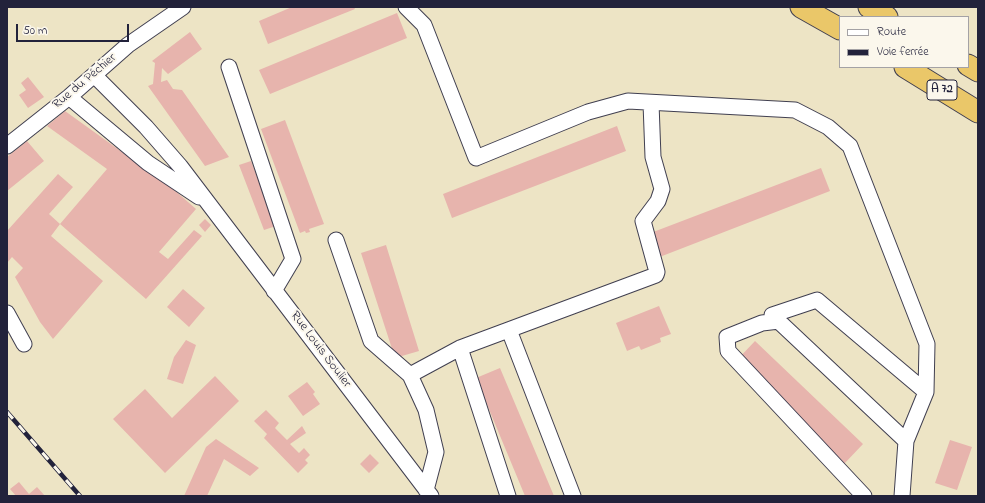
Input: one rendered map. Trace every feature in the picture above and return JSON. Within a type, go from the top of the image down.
[{"type":"highway","points":[[802,7],[839,28]]},
{"type":"highway","points":[[869,7],[885,16]]},
{"type":"highway","name":"A 72","points":[[969,66],[978,71]]},
{"type":"highway","name":"A 72","points":[[907,68],[978,112]]},
{"type":"street","name":"Rue du Péchier","points":[[7,146],[69,96],[128,45],[183,7]]},
{"type":"street","points":[[406,7],[424,25],[476,158],[588,112],[628,101],[795,110],[828,127],[850,146],[927,344],[926,392],[906,441],[902,496]]},
{"type":"street","points":[[229,67],[293,259],[274,291]]},
{"type":"street","name":"Rue Louis Soulier","points":[[94,75],[146,127],[180,166],[428,493]]},
{"type":"street","name":"Rue Louis Soulier","points":[[69,96],[148,163],[210,204]]},
{"type":"street","points":[[410,375],[460,348],[656,275],[657,272],[643,221],[658,201],[662,188],[653,156],[651,103]]},
{"type":"street","points":[[336,240],[372,341],[410,375],[426,410],[436,452],[428,493]]},
{"type":"street","points":[[906,441],[772,315],[818,300],[926,392]]},
{"type":"street","points":[[7,313],[24,344]]},
{"type":"street","points":[[779,321],[762,323],[727,337],[728,351],[864,496]]},
{"type":"street","points":[[509,330],[573,496]]},
{"type":"street","points":[[460,348],[508,496]]},
{"type":"building","points":[[292,7],[354,7],[355,9],[268,44],[259,21]]},
{"type":"building","points":[[397,13],[407,38],[270,94],[259,70]]},
{"type":"building","points":[[190,32],[202,49],[168,74],[162,68],[161,82],[167,80],[173,89],[182,90],[229,157],[205,166],[148,86],[153,84],[155,63],[152,61]]},
{"type":"building","points":[[28,77],[44,97],[28,108],[19,95],[26,90],[21,83]]},
{"type":"building","points":[[65,111],[172,188],[196,209],[159,252],[168,259],[194,230],[202,236],[146,299],[60,224],[107,169],[47,126]]},
{"type":"building","points":[[285,120],[324,224],[309,229],[310,232],[306,233],[305,231],[300,233],[261,129]]},
{"type":"building","points":[[617,126],[626,151],[452,218],[443,194]]},
{"type":"building","points":[[27,141],[44,161],[7,191],[7,157]]},
{"type":"building","points":[[251,161],[276,226],[264,230],[239,165]]},
{"type":"building","points":[[821,168],[830,191],[657,258],[648,234]]},
{"type":"building","points":[[58,174],[73,187],[49,214],[60,224],[51,236],[103,281],[53,339],[40,322],[15,277],[23,268],[12,257],[7,263],[7,231]]},
{"type":"building","points":[[205,219],[211,225],[205,232],[199,225]]},
{"type":"building","points":[[386,245],[419,351],[395,358],[361,253]]},
{"type":"building","points":[[183,289],[205,308],[189,327],[167,307]]},
{"type":"building","points":[[659,306],[671,334],[660,338],[661,342],[641,350],[639,346],[627,351],[616,323]]},
{"type":"building","points":[[186,340],[196,345],[183,384],[167,379],[174,357]]},
{"type":"building","points":[[755,341],[863,444],[844,464],[737,360]]},
{"type":"building","points":[[500,368],[554,496],[525,496],[476,378]]},
{"type":"building","points":[[215,376],[239,401],[165,473],[113,419],[145,389],[172,418]]},
{"type":"building","points":[[307,382],[315,392],[313,394],[320,404],[303,416],[288,396]]},
{"type":"building","points":[[266,410],[279,423],[275,428],[287,440],[302,426],[306,433],[290,444],[299,453],[304,448],[310,455],[305,460],[308,463],[298,473],[264,438],[267,434],[254,421]]},
{"type":"building","points":[[216,439],[259,468],[250,476],[224,459],[207,496],[184,496],[206,447]]},
{"type":"building","points":[[950,440],[972,447],[957,490],[935,483]]},
{"type":"building","points":[[370,454],[379,463],[369,473],[360,464]]},
{"type":"building","points":[[19,482],[29,494],[37,487],[45,496],[16,496],[10,489]]},
{"type":"railway","points":[[7,412],[80,496]]}]
